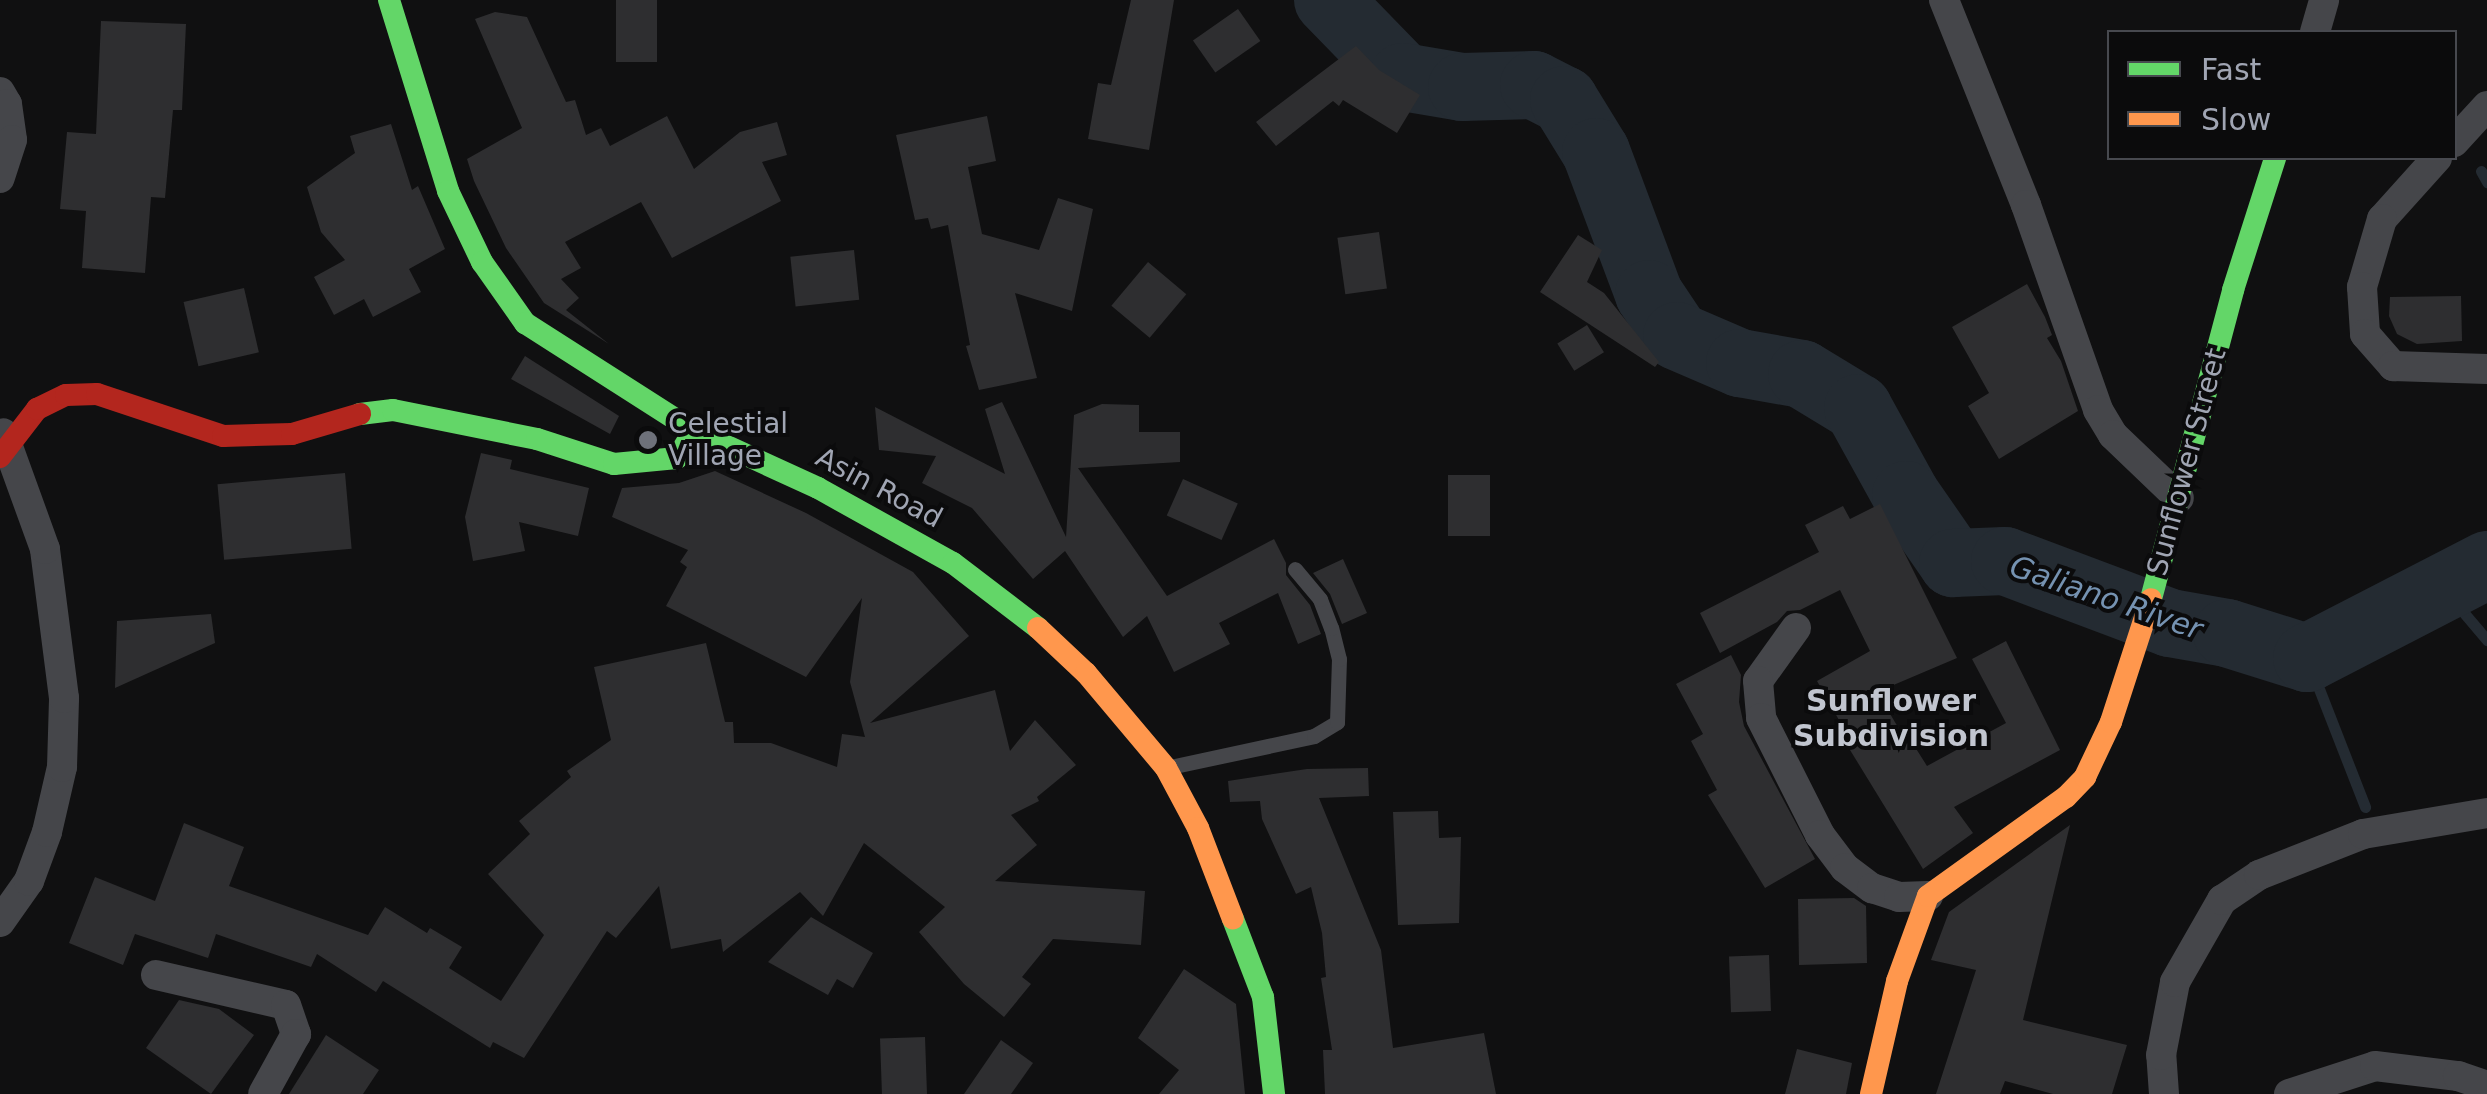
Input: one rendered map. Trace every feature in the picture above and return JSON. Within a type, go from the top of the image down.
[{"type":"street","name":"Asin Road","points":[[389,0],[448,191],[482,262],[524,323],[694,431],[818,488],[953,562],[1019,611],[1086,673],[1166,768],[1198,828],[1262,997],[1274,1094]]},
{"type":"street","points":[[1944,0],[2026,205],[2098,410],[2113,435],[2179,498]]},
{"type":"street","points":[[2316,30],[2324,0]]},
{"type":"street","points":[[0,92],[8,104],[12,140],[0,178]]},
{"type":"street","points":[[2457,138],[2486,103]]},
{"type":"street","name":"Sunflower Street","points":[[1928,896],[2066,797],[2085,777],[2111,722],[2171,536],[2233,290],[2274,160]]},
{"type":"street","points":[[2435,160],[2382,220],[2362,287],[2365,334],[2393,366],[2487,369]]},
{"type":"street","points":[[4,454],[20,426],[37,409],[66,396],[96,394],[223,436],[292,434],[364,412],[393,410],[536,439],[614,464],[677,458],[694,431]]},
{"type":"street","points":[[0,421],[4,454],[45,550],[64,698],[62,767],[46,832],[28,881],[0,922]]},
{"type":"street","points":[[1796,628],[1758,681],[1761,718],[1820,836],[1845,868],[1872,888],[1900,897],[1928,896],[1897,981],[1870,1094]]},
{"type":"street","points":[[2164,1094],[2161,1055],[2175,982],[2222,900],[2272,869],[2363,834],[2487,813]]},
{"type":"street","points":[[156,975],[286,1005],[296,1034],[263,1094]]},
{"type":"street","points":[[2289,1094],[2376,1066],[2458,1076],[2487,1086]]},
{"type":"lane","points":[[1166,768],[1314,736],[1338,722],[1339,659],[1331,628],[1320,599],[1295,569]]},
{"type":"building","points":[[616,0],[657,0],[657,62],[616,62]]},
{"type":"building","points":[[1131,0],[1174,0],[1149,150],[1088,139],[1098,83],[1111,85]]},
{"type":"building","points":[[1238,9],[1260,41],[1215,72],[1193,41]]},
{"type":"building","points":[[495,12],[527,17],[566,102],[575,100],[586,135],[601,128],[610,146],[667,116],[694,169],[740,132],[777,122],[787,155],[762,162],[781,201],[672,258],[641,202],[565,242],[581,268],[561,279],[579,298],[566,310],[609,344],[544,303],[506,248],[474,181],[467,159],[522,128],[475,19]]},
{"type":"building","points":[[101,21],[186,24],[182,110],[173,110],[165,198],[151,197],[145,273],[82,268],[86,211],[60,209],[67,132],[96,134]]},
{"type":"building","points":[[1356,46],[1379,70],[1420,95],[1397,133],[1343,100],[1339,106],[1333,101],[1276,146],[1256,122]]},
{"type":"building","points":[[987,116],[996,161],[968,167],[982,234],[1039,250],[1058,198],[1093,209],[1072,311],[1015,293],[1037,378],[979,390],[966,346],[970,345],[948,225],[931,229],[928,218],[915,220],[896,135]]},
{"type":"building","points":[[391,124],[412,190],[418,186],[445,249],[409,269],[421,292],[373,317],[364,299],[334,315],[314,277],[345,260],[321,232],[307,187],[355,153],[350,136]]},
{"type":"building","points":[[1379,232],[1387,288],[1345,294],[1337,238]]},
{"type":"building","points":[[1578,235],[1602,250],[1587,282],[1604,293],[1659,362],[1655,367],[1540,292]]},
{"type":"building","points":[[854,250],[859,300],[796,306],[790,257]]},
{"type":"building","points":[[1148,262],[1186,294],[1150,338],[1111,306]]},
{"type":"building","points":[[2027,284],[2045,317],[2052,335],[2047,338],[2061,361],[2078,411],[1999,459],[1968,406],[1989,393],[1952,327]]},
{"type":"building","points":[[244,288],[259,352],[198,366],[184,302]]},
{"type":"building","points":[[2461,296],[2462,341],[2417,344],[2397,334],[2389,316],[2390,297]]},
{"type":"building","points":[[1587,325],[1604,352],[1574,371],[1557,344]]},
{"type":"building","points":[[525,356],[619,416],[610,434],[511,379]]},
{"type":"building","points":[[1002,402],[1066,537],[1074,415],[1102,404],[1139,405],[1139,432],[1180,432],[1180,462],[1078,468],[1167,596],[1274,539],[1286,563],[1286,575],[1310,605],[1321,634],[1298,644],[1278,593],[1219,623],[1230,644],[1174,672],[1147,616],[1123,637],[1065,551],[1033,579],[972,508],[922,483],[936,456],[879,450],[875,407],[1005,474],[985,409]]},
{"type":"building","points":[[481,453],[512,460],[510,469],[589,488],[578,536],[519,522],[525,551],[473,561],[465,517]]},
{"type":"building","points":[[715,471],[806,513],[913,572],[969,636],[870,723],[995,690],[1010,751],[1035,720],[1076,765],[1037,797],[1039,801],[1011,815],[1037,845],[995,881],[1145,891],[1141,945],[1053,939],[1022,977],[1031,984],[1004,1017],[964,984],[919,932],[945,907],[864,843],[823,916],[800,892],[723,952],[721,939],[671,949],[659,886],[616,938],[607,931],[524,1058],[493,1042],[490,1048],[383,981],[376,992],[317,954],[311,967],[216,934],[208,958],[135,934],[123,965],[69,943],[95,877],[155,901],[184,823],[244,847],[229,886],[368,935],[385,907],[427,933],[430,928],[462,947],[449,968],[501,1001],[544,935],[488,874],[530,834],[519,821],[571,777],[567,771],[611,740],[594,667],[706,643],[725,722],[733,722],[734,743],[771,743],[837,767],[842,734],[865,737],[850,682],[862,598],[806,677],[666,606],[687,567],[680,562],[688,550],[612,517],[622,488],[679,483]]},
{"type":"building","points":[[345,473],[352,549],[224,560],[217,484]]},
{"type":"building","points":[[1448,475],[1490,475],[1490,536],[1448,536]]},
{"type":"building","points":[[1183,479],[1238,503],[1222,540],[1167,516]]},
{"type":"building","points":[[1880,504],[1957,658],[1877,692],[1911,749],[1915,747],[1927,766],[2006,723],[1972,659],[2006,641],[2060,750],[1954,807],[1973,833],[1923,869],[1839,732],[1844,729],[1817,681],[1870,651],[1840,590],[1800,610],[1787,611],[1777,622],[1720,653],[1700,613],[1819,552],[1805,525],[1843,506],[1850,519]]},
{"type":"building","points":[[1343,559],[1367,613],[1342,624],[1330,594],[1313,573]]},
{"type":"building","points":[[211,614],[215,643],[115,688],[117,621]]},
{"type":"building","points":[[1731,655],[1741,675],[1739,702],[1744,726],[1815,859],[1765,888],[1708,795],[1717,790],[1691,741],[1703,734],[1676,684]]},
{"type":"building","points":[[1368,768],[1369,796],[1319,798],[1381,950],[1393,1048],[1484,1033],[1496,1094],[1325,1094],[1323,1050],[1332,1050],[1321,978],[1326,977],[1322,933],[1311,887],[1296,894],[1262,819],[1260,801],[1230,802],[1228,781],[1307,769]]},
{"type":"building","points":[[1438,811],[1439,838],[1461,837],[1459,923],[1398,925],[1393,812]]},
{"type":"building","points":[[2070,825],[2023,1020],[2127,1045],[2112,1094],[2053,1094],[2005,1081],[2000,1094],[1936,1094],[1976,970],[1931,960],[1949,912]]},
{"type":"building","points":[[1854,898],[1866,906],[1867,963],[1799,965],[1798,899]]},
{"type":"building","points":[[811,917],[873,953],[853,988],[837,979],[828,995],[768,962]]},
{"type":"building","points":[[1769,955],[1771,1011],[1731,1012],[1729,956]]},
{"type":"building","points":[[1184,969],[1236,1004],[1245,1094],[1159,1094],[1179,1070],[1138,1038]]},
{"type":"building","points":[[179,1000],[219,1009],[254,1035],[211,1094],[146,1048]]},
{"type":"building","points":[[326,1035],[379,1070],[363,1094],[289,1094]]},
{"type":"building","points":[[925,1037],[927,1094],[882,1094],[880,1039]]},
{"type":"building","points":[[1001,1040],[1033,1063],[1011,1094],[964,1094]]},
{"type":"building","points":[[1797,1049],[1852,1063],[1846,1094],[1785,1094]]},
{"type":"waterway","name":"Galiano River","points":[[1328,0],[1403,77],[1462,87],[1534,85],[1564,100],[1596,152],[1649,294],[1677,336],[1740,363],[1802,374],[1858,408],[1906,495],[1953,563],[2005,561],[2170,623],[2227,633],[2307,658],[2487,565]]},
{"type":"waterway","points":[[2481,171],[2487,182]]},
{"type":"waterway","points":[[2442,587],[2487,640]]},
{"type":"waterway","points":[[2307,658],[2365,807]]},
{"type":"traffic: fast","points":[[389,0],[448,191],[482,262],[525,323],[694,431],[818,488],[953,563],[1038,628]]},
{"type":"traffic: fast","points":[[2151,599],[2233,290],[2274,160]]},
{"type":"traffic: fast","points":[[360,414],[393,410],[537,439],[614,464],[677,458],[694,431]]},
{"type":"traffic: fast","points":[[1233,919],[1263,997],[1274,1094]]},
{"type":"traffic: slow","points":[[1871,1094],[1897,981],[1928,896],[2066,797],[2085,777],[2111,722],[2151,599]]},
{"type":"traffic: slow","points":[[1038,628],[1086,673],[1166,768],[1198,828],[1233,919]]},
{"type":"traffic: jam","points":[[0,457],[37,409],[66,395],[97,394],[223,436],[292,434],[360,414]]},
{"type":"place","name":"Celestial Village","points":[[648,440]]},
{"type":"district","name":"Sunflower Subdivision","points":[[1891,718]]}]
